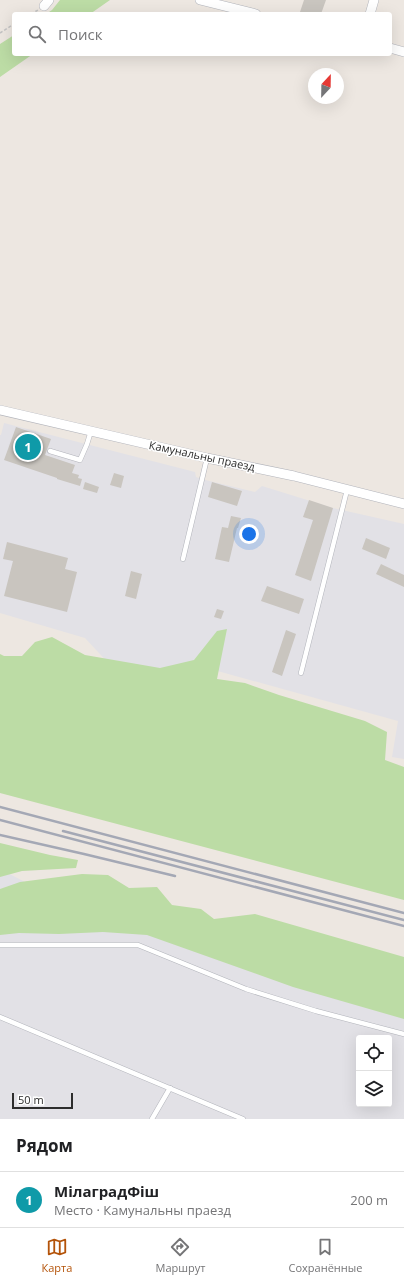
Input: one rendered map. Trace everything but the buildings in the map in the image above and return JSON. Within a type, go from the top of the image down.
[{"type":"street","points":[[200,0],[248,12]]},
{"type":"street","points":[[371,12],[374,0]]},
{"type":"street","points":[[392,49],[404,52]]},
{"type":"street","name":"Камунальны праезд","points":[[0,410],[207,458],[294,476],[404,504]]},
{"type":"lane","points":[[50,451],[80,460],[91,431]]},
{"type":"lane","points":[[183,559],[207,458]]},
{"type":"lane","points":[[301,673],[347,490]]},
{"type":"lane","points":[[0,946],[138,945],[246,989],[316,1011],[404,1034]]},
{"type":"lane","points":[[0,1018],[243,1119]]},
{"type":"lane","points":[[152,1119],[170,1088]]},
{"type":"path","points":[[0,33],[12,25]]},
{"type":"shaded area","points":[[4,423],[195,472],[196,477],[201,479],[255,492],[262,486],[333,508],[404,524],[404,759],[392,757],[398,721],[214,670],[112,667],[85,638],[0,613],[0,435]]},
{"type":"shaded area","points":[[0,869],[96,919],[404,1005],[404,1119],[0,1119]]},
{"type":"green space","points":[[60,0],[110,0],[93,12],[49,12]]},
{"type":"green space","points":[[12,36],[12,56],[30,56],[0,77],[0,44]]},
{"type":"green space","points":[[227,629],[217,679],[245,683],[365,721],[387,732],[385,760],[404,767],[404,900],[0,793],[0,654],[4,656],[22,656],[35,642],[52,637],[85,655],[160,668],[194,660],[217,631]]},
{"type":"green space","points":[[0,843],[78,860],[76,868],[22,871],[0,877]]},
{"type":"green space","points":[[82,874],[108,875],[129,888],[157,887],[172,905],[201,909],[214,919],[255,914],[404,957],[404,1019],[293,987],[147,935],[103,932],[59,934],[19,933],[0,935],[0,889],[20,882]]},
{"type":"railway","points":[[0,807],[404,913]]},
{"type":"railway","points":[[0,820],[404,926]]},
{"type":"railway","points":[[63,831],[404,920]]},
{"type":"railway","points":[[0,835],[175,876]]},
{"type":"place","name":"МілаградФіш","points":[[28,447]]}]
